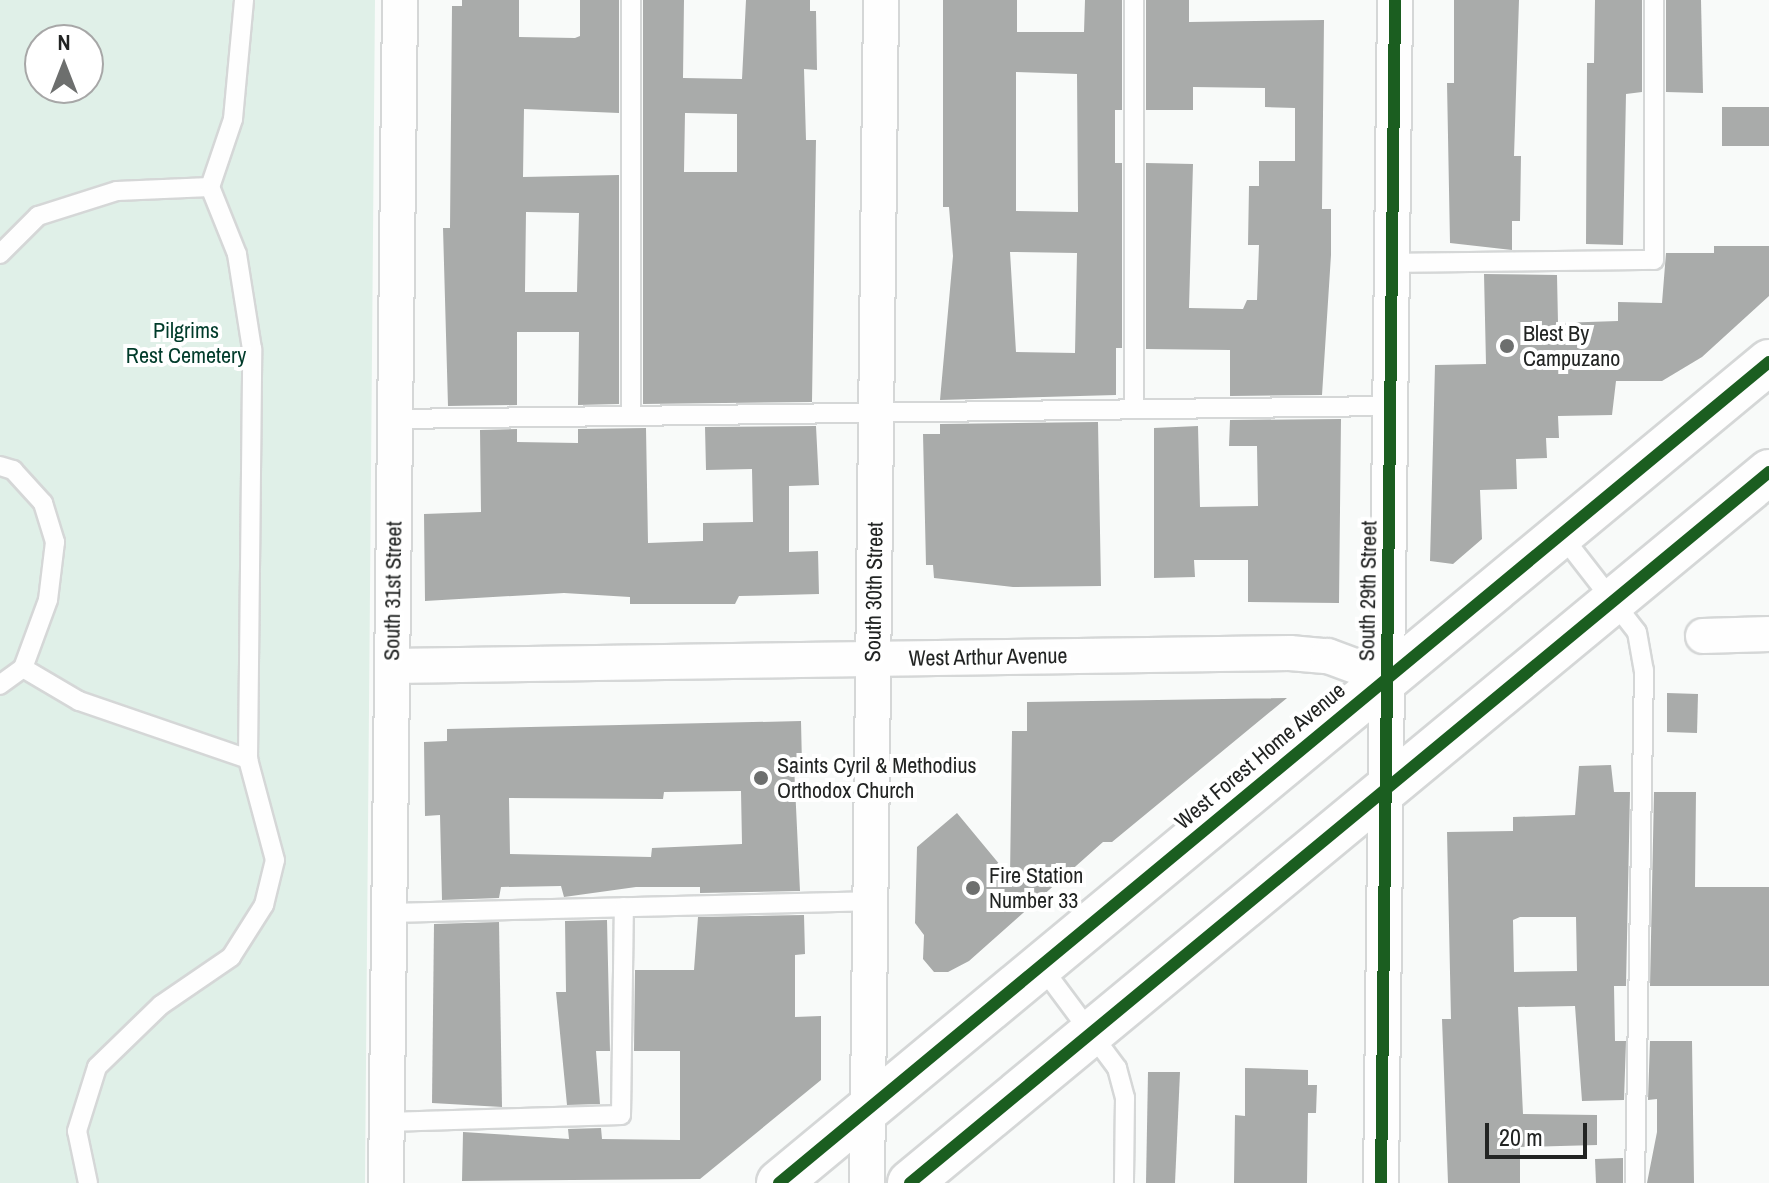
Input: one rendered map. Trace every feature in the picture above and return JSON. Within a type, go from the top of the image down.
[{"type":"main road","name":"West Forest Home Avenue","points":[[779,1183],[1387,678],[1563,537],[1769,362]]},
{"type":"main road","points":[[910,1183],[1612,596],[1769,472]]},
{"type":"street","name":"South 31st Street","points":[[386,1183],[400,0]]},
{"type":"street","name":"South 30th Street","points":[[867,1183],[881,0]]},
{"type":"street","name":"South 29th Street","points":[[1381,1183],[1395,0]]},
{"type":"street","points":[[1703,636],[1769,634]]},
{"type":"street","name":"West Arthur Avenue","points":[[392,666],[1290,653],[1328,656],[1387,678]]},
{"type":"lane","points":[[88,1183],[77,1131],[97,1067],[161,1005],[231,957],[264,905],[275,860],[248,759],[252,349],[237,254],[210,187],[233,119],[244,0]]},
{"type":"lane","points":[[631,0],[631,415]]},
{"type":"lane","points":[[1134,0],[1134,409]]},
{"type":"lane","points":[[1393,263],[1654,260],[1654,0]]},
{"type":"lane","points":[[0,254],[38,216],[117,191],[210,187]]},
{"type":"lane","points":[[395,419],[1390,406]]},
{"type":"lane","points":[[0,466],[13,470],[43,503],[55,542],[48,600],[23,668],[0,685]]},
{"type":"lane","points":[[1563,537],[1637,632],[1644,670],[1635,1183]]},
{"type":"lane","points":[[23,668],[79,701],[248,759]]},
{"type":"lane","points":[[389,913],[869,901]]},
{"type":"lane","points":[[387,1122],[621,1115],[624,907]]},
{"type":"lane","points":[[1041,966],[1117,1068],[1125,1098],[1124,1183]]},
{"type":"green space","name":"Pilgrims Rest Cemetery","points":[[0,0],[375,0],[365,1183],[0,1183]]},
{"type":"building","points":[[462,0],[519,0],[519,37],[575,38],[580,36],[580,0],[619,0],[619,113],[524,109],[523,177],[619,175],[619,404],[578,405],[579,332],[517,332],[517,405],[448,406],[443,228],[450,228],[452,6],[462,6]],"holes":[[[526,212],[579,213],[577,292],[525,292]]]},
{"type":"building","points":[[643,0],[684,0],[683,78],[742,79],[746,0],[810,0],[810,11],[816,11],[817,70],[804,69],[806,140],[816,140],[812,402],[643,404]],"holes":[[[685,113],[737,114],[737,172],[684,172]]]},
{"type":"building","points":[[943,0],[1017,0],[1017,32],[1084,32],[1085,0],[1122,0],[1122,110],[1115,110],[1115,163],[1122,163],[1122,348],[1116,348],[1116,395],[940,400],[953,256],[949,207],[943,207]],"holes":[[[1016,72],[1077,74],[1078,212],[1016,211]],[[1010,252],[1077,253],[1075,353],[1016,352]]]},
{"type":"building","points":[[1146,0],[1189,0],[1189,22],[1324,20],[1322,209],[1331,209],[1331,255],[1322,395],[1230,396],[1230,350],[1146,349],[1146,163],[1193,164],[1189,308],[1243,309],[1247,300],[1257,300],[1259,245],[1248,245],[1249,186],[1259,186],[1259,161],[1295,161],[1295,108],[1265,107],[1265,88],[1193,87],[1193,110],[1146,110]]},
{"type":"building","points":[[1454,0],[1519,0],[1514,156],[1521,156],[1520,221],[1512,221],[1512,250],[1450,243],[1447,83],[1454,83]]},
{"type":"building","points":[[1595,0],[1642,0],[1642,92],[1626,94],[1623,245],[1586,244],[1587,63],[1594,63]]},
{"type":"building","points":[[1666,0],[1701,0],[1703,93],[1666,92]]},
{"type":"building","points":[[1722,107],[1769,107],[1769,146],[1722,146]]},
{"type":"building","points":[[1714,246],[1769,246],[1769,296],[1702,357],[1662,381],[1616,381],[1612,415],[1558,416],[1559,438],[1546,438],[1547,458],[1516,459],[1517,489],[1480,490],[1482,539],[1453,564],[1430,561],[1435,365],[1486,364],[1484,274],[1557,275],[1558,323],[1618,321],[1618,302],[1662,303],[1666,253],[1714,253]]},
{"type":"building","points":[[1341,419],[1339,603],[1248,602],[1248,560],[1194,560],[1195,577],[1154,578],[1154,428],[1198,426],[1200,507],[1258,506],[1257,446],[1229,446],[1230,420]]},
{"type":"building","points":[[1098,422],[1101,586],[1013,587],[934,578],[933,565],[926,565],[923,434],[940,434],[940,424]]},
{"type":"building","points":[[816,426],[819,485],[789,486],[789,552],[818,551],[819,594],[739,596],[735,604],[630,604],[630,597],[564,593],[425,601],[424,514],[481,512],[480,430],[517,429],[517,442],[578,443],[578,429],[646,428],[648,543],[703,541],[703,523],[753,522],[752,469],[706,470],[705,427]]},
{"type":"building","points":[[1667,693],[1698,694],[1697,733],[1667,732]]},
{"type":"building","points":[[1287,698],[1112,842],[1103,842],[969,961],[948,972],[934,972],[923,959],[924,935],[915,923],[917,847],[957,813],[1010,877],[1012,731],[1027,731],[1027,702]]},
{"type":"building","points":[[801,721],[802,765],[794,765],[800,891],[700,893],[700,887],[636,887],[564,897],[561,886],[501,887],[499,898],[442,900],[440,815],[425,816],[424,742],[447,741],[447,729]],"holes":[[[741,791],[742,844],[652,848],[651,857],[510,854],[509,798],[663,799],[664,792]]]},
{"type":"building","points":[[1611,765],[1614,792],[1630,792],[1626,986],[1614,986],[1615,1041],[1626,1041],[1624,1100],[1582,1101],[1575,1006],[1518,1007],[1523,1114],[1597,1115],[1597,1145],[1520,1147],[1520,1183],[1448,1183],[1442,1019],[1451,1019],[1447,832],[1513,831],[1513,817],[1575,815],[1579,766]],"holes":[[[1520,917],[1576,917],[1577,971],[1514,972],[1513,920]]]},
{"type":"building","points":[[1654,792],[1696,792],[1695,887],[1769,887],[1769,986],[1650,986]]},
{"type":"building","points":[[804,915],[805,954],[795,955],[795,1017],[821,1016],[821,1080],[700,1179],[462,1181],[463,1132],[569,1139],[568,1129],[601,1128],[602,1139],[680,1140],[680,1051],[634,1051],[635,970],[694,970],[698,917]]},
{"type":"building","points":[[607,920],[610,1051],[596,1051],[600,1104],[567,1105],[556,992],[566,992],[565,921]]},
{"type":"building","points":[[499,922],[502,1107],[432,1103],[434,924]]},
{"type":"building","points":[[1650,1041],[1692,1041],[1694,1183],[1647,1183],[1657,1132],[1657,1099],[1648,1100]]},
{"type":"building","points":[[1245,1068],[1308,1070],[1308,1085],[1317,1085],[1316,1113],[1308,1113],[1307,1183],[1234,1183],[1235,1115],[1245,1116]]},
{"type":"building","points":[[1148,1072],[1180,1072],[1175,1183],[1146,1183]]},
{"type":"building","points":[[1623,1158],[1623,1183],[1596,1183],[1595,1159]]},
{"type":"cycle path","points":[[1381,1183],[1395,0]]},
{"type":"cycle path","points":[[779,1183],[1769,362]]},
{"type":"cycle path","points":[[910,1183],[1769,472]]},
{"type":"place","name":"Blest By Campuzano","points":[[1507,346]]},
{"type":"place","name":"Saints Cyril & Methodius Orthodox Church","points":[[761,778]]},
{"type":"place","name":"Fire Station Number 33","points":[[973,888]]}]
